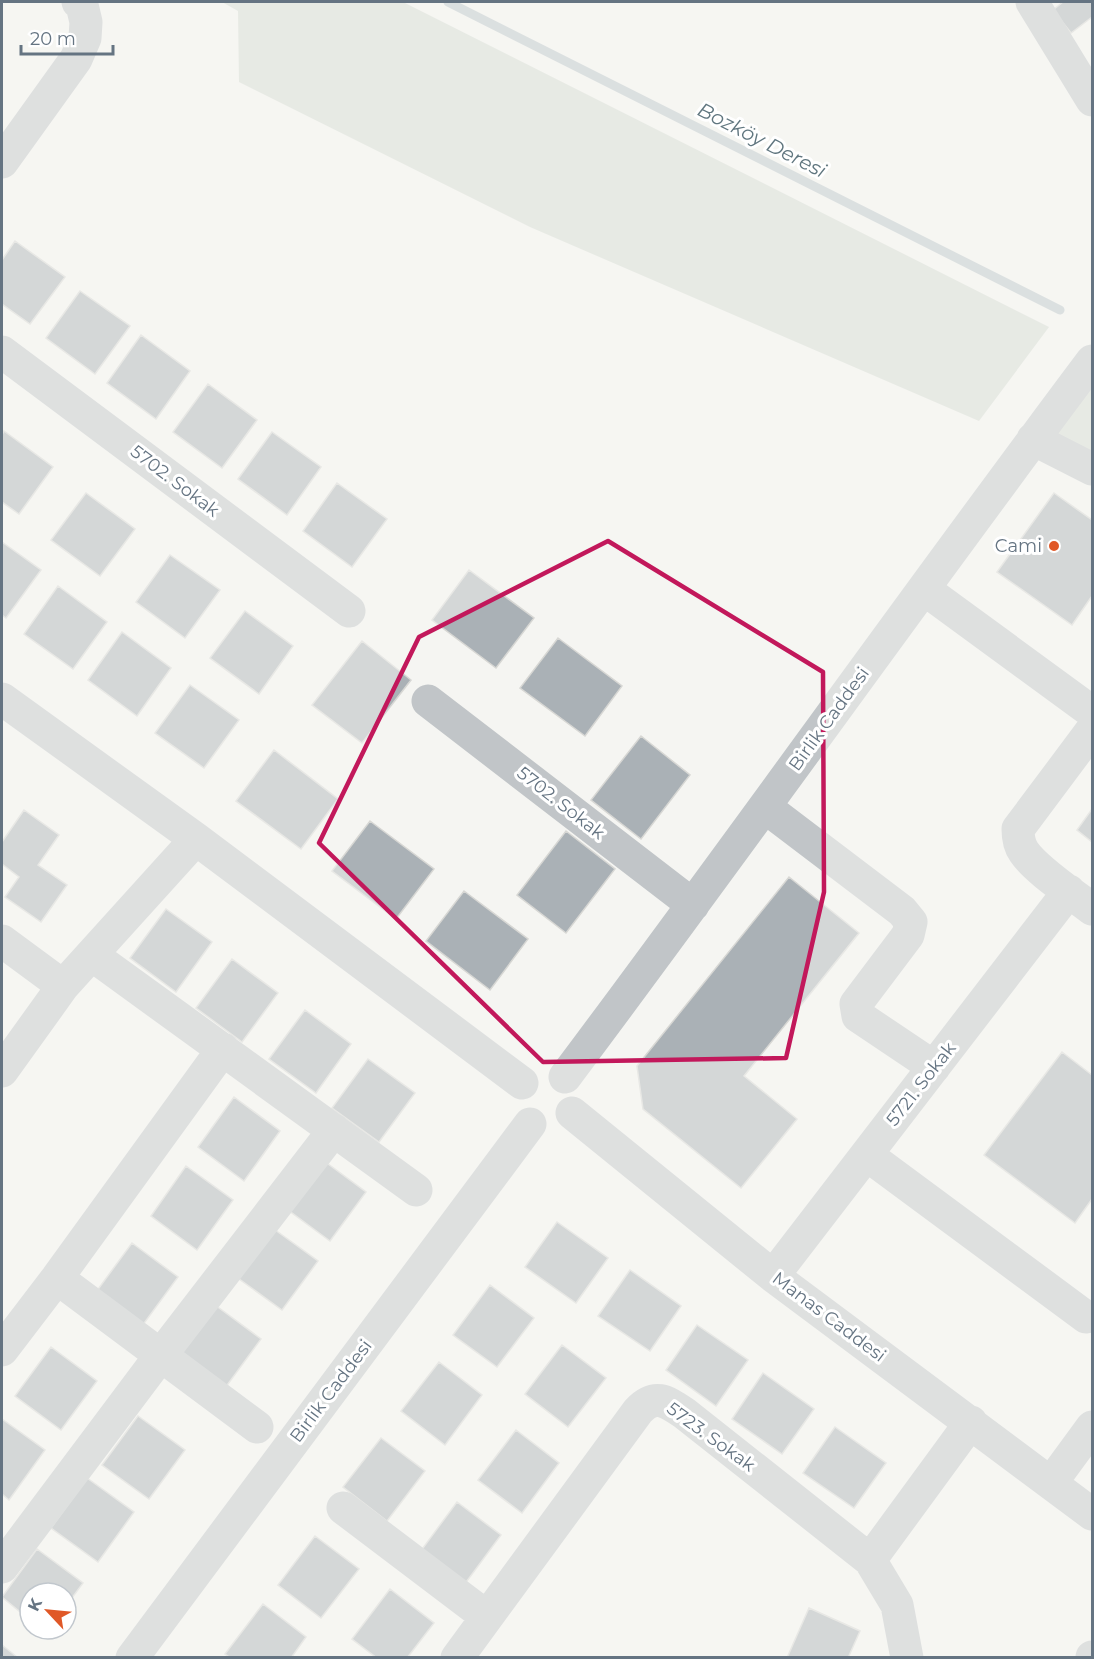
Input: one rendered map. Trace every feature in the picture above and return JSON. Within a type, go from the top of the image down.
[{"type":"street","points":[[2,162],[76,59],[85,38],[86,22],[78,2]]},
{"type":"street","points":[[1032,2],[1088,81]]},
{"type":"street","name":"5702. Sokak","points":[[2,352],[349,611]]},
{"type":"street","name":"Birlik Caddesi","points":[[564,1077],[1092,361]]},
{"type":"street","points":[[1033,439],[1092,469]]},
{"type":"street","points":[[924,589],[1092,712]]},
{"type":"street","points":[[2,699],[196,839],[522,1083]]},
{"type":"street","name":"5702. Sokak","points":[[428,701],[693,905]]},
{"type":"street","name":"5721. Sokak","points":[[773,1276],[934,1067],[1081,900],[1032,861],[1022,850],[1018,830],[1092,730]]},
{"type":"street","points":[[765,807],[902,911],[911,922],[908,935],[856,1004],[858,1016],[934,1067]]},
{"type":"street","points":[[2,1071],[63,986],[196,839]]},
{"type":"street","points":[[2,941],[63,986]]},
{"type":"street","points":[[92,955],[416,1190]]},
{"type":"street","points":[[2,1350],[223,1049]]},
{"type":"street","points":[[546,1070],[556,1072],[571,1084],[575,1093],[572,1113],[566,1121],[548,1129],[530,1124],[519,1110],[517,1100],[522,1083],[529,1076],[546,1070]]},
{"type":"street","name":"Manas Caddesi","points":[[572,1113],[773,1276],[1092,1514]]},
{"type":"street","name":"Birlik Caddesi","points":[[132,1658],[530,1124]]},
{"type":"street","points":[[2,1567],[334,1130]]},
{"type":"street","points":[[867,1155],[1086,1317]]},
{"type":"street","points":[[57,1278],[257,1427]]},
{"type":"street","name":"5723. Sokak","points":[[457,1658],[638,1411],[647,1401],[658,1400],[678,1409],[870,1560],[897,1605],[907,1658]]},
{"type":"street","points":[[870,1560],[971,1422]]},
{"type":"street","points":[[1051,1483],[1092,1427]]},
{"type":"street","points":[[343,1508],[487,1617]]},
{"type":"highlighted area","points":[[608,541],[823,672],[824,892],[786,1058],[543,1062],[319,843],[419,637]]},
{"type":"shaded area","points":[[222,2],[403,2],[1049,327],[979,421],[530,227],[239,82],[238,11]]},
{"type":"shaded area","points":[[1092,388],[1092,458],[1052,436]]},
{"type":"building","points":[[1063,2],[1092,2],[1092,17],[1071,33],[1053,10]]},
{"type":"building","points":[[15,241],[65,277],[30,324],[2,304],[2,260]]},
{"type":"building","points":[[80,291],[130,326],[95,374],[46,338]]},
{"type":"building","points":[[141,335],[190,371],[156,419],[107,383]]},
{"type":"building","points":[[208,384],[257,420],[222,468],[173,432]]},
{"type":"building","points":[[4,431],[53,467],[19,514],[2,502],[2,435]]},
{"type":"building","points":[[272,432],[321,467],[287,515],[238,479]]},
{"type":"building","points":[[337,483],[387,519],[352,567],[303,531]]},
{"type":"building","points":[[86,493],[135,529],[100,576],[51,540]]},
{"type":"building","name":"Cami","points":[[1054,493],[1092,520],[1092,596],[1072,625],[997,572]]},
{"type":"building","points":[[2,542],[41,570],[6,618],[2,615]]},
{"type":"building","points":[[170,555],[220,590],[185,638],[136,602]]},
{"type":"building","points":[[469,570],[534,618],[496,668],[432,620]]},
{"type":"building","points":[[58,586],[107,622],[73,669],[24,634]]},
{"type":"building","points":[[245,611],[293,646],[259,694],[210,658]]},
{"type":"building","points":[[122,632],[171,668],[137,716],[88,680]]},
{"type":"building","points":[[558,638],[622,686],[585,736],[520,688]]},
{"type":"building","points":[[362,641],[411,680],[362,743],[312,705]]},
{"type":"building","points":[[190,685],[239,720],[204,768],[155,733]]},
{"type":"building","points":[[641,736],[690,775],[641,839],[591,800]]},
{"type":"building","points":[[274,750],[338,799],[301,849],[236,801]]},
{"type":"building","points":[[1092,809],[1092,842],[1077,830]]},
{"type":"building","points":[[24,810],[59,835],[38,865],[67,885],[41,922],[5,897],[19,877],[2,864],[2,842]]},
{"type":"building","points":[[370,821],[434,869],[396,919],[332,871]]},
{"type":"building","points":[[566,831],[615,869],[566,933],[517,895]]},
{"type":"building","points":[[789,877],[859,933],[744,1076],[797,1119],[741,1188],[643,1109],[637,1066]]},
{"type":"building","points":[[464,891],[528,939],[490,990],[426,941]]},
{"type":"building","points":[[166,909],[212,942],[176,992],[130,958]]},
{"type":"building","points":[[232,959],[278,993],[242,1042],[196,1008]]},
{"type":"building","points":[[305,1010],[351,1044],[316,1093],[269,1059]]},
{"type":"building","points":[[1062,1052],[1092,1075],[1092,1199],[1075,1223],[984,1155]]},
{"type":"building","points":[[368,1059],[415,1093],[379,1142],[332,1108]]},
{"type":"building","points":[[234,1097],[280,1131],[244,1181],[198,1147]]},
{"type":"building","points":[[320,1158],[366,1192],[330,1241],[284,1207]]},
{"type":"building","points":[[186,1166],[233,1200],[197,1250],[151,1216]]},
{"type":"building","points":[[557,1222],[608,1258],[576,1303],[525,1267]]},
{"type":"building","points":[[271,1227],[318,1261],[282,1310],[235,1276]]},
{"type":"building","points":[[132,1243],[178,1277],[142,1326],[96,1292]]},
{"type":"building","points":[[630,1270],[681,1306],[650,1351],[598,1316]]},
{"type":"building","points":[[490,1285],[534,1318],[497,1367],[453,1335]]},
{"type":"building","points":[[215,1305],[261,1339],[225,1388],[179,1354]]},
{"type":"building","points":[[697,1325],[748,1360],[716,1406],[666,1370]]},
{"type":"building","points":[[562,1345],[606,1378],[568,1427],[525,1394]]},
{"type":"building","points":[[51,1347],[97,1381],[61,1430],[15,1396]]},
{"type":"building","points":[[439,1362],[482,1395],[445,1445],[401,1411]]},
{"type":"building","points":[[763,1373],[814,1409],[782,1454],[732,1419]]},
{"type":"building","points":[[138,1416],[185,1450],[149,1499],[102,1465]]},
{"type":"building","points":[[2,1419],[45,1450],[9,1500],[2,1494]]},
{"type":"building","points":[[835,1427],[886,1463],[854,1508],[803,1473]]},
{"type":"building","points":[[516,1430],[559,1463],[522,1513],[478,1480]]},
{"type":"building","points":[[381,1438],[425,1471],[387,1521],[343,1487]]},
{"type":"building","points":[[87,1478],[134,1512],[98,1562],[51,1528]]},
{"type":"building","points":[[457,1502],[501,1535],[464,1585],[420,1552]]},
{"type":"building","points":[[315,1536],[359,1569],[321,1618],[278,1585]]},
{"type":"building","points":[[37,1549],[83,1583],[78,1590],[78,1581],[18,1581],[18,1610],[2,1597]]},
{"type":"building","points":[[390,1589],[434,1623],[407,1658],[377,1658],[352,1639]]},
{"type":"building","points":[[263,1604],[306,1637],[291,1658],[231,1658],[225,1654]]},
{"type":"building","points":[[809,1608],[860,1631],[848,1658],[787,1658]]},
{"type":"building","points":[[2,1645],[17,1657],[17,1658],[2,1658]]},
{"type":"waterway","name":"Bozköy Deresi","points":[[448,2],[1060,310]]},
{"type":"place","name":"Cami","points":[[1054,546]]}]
